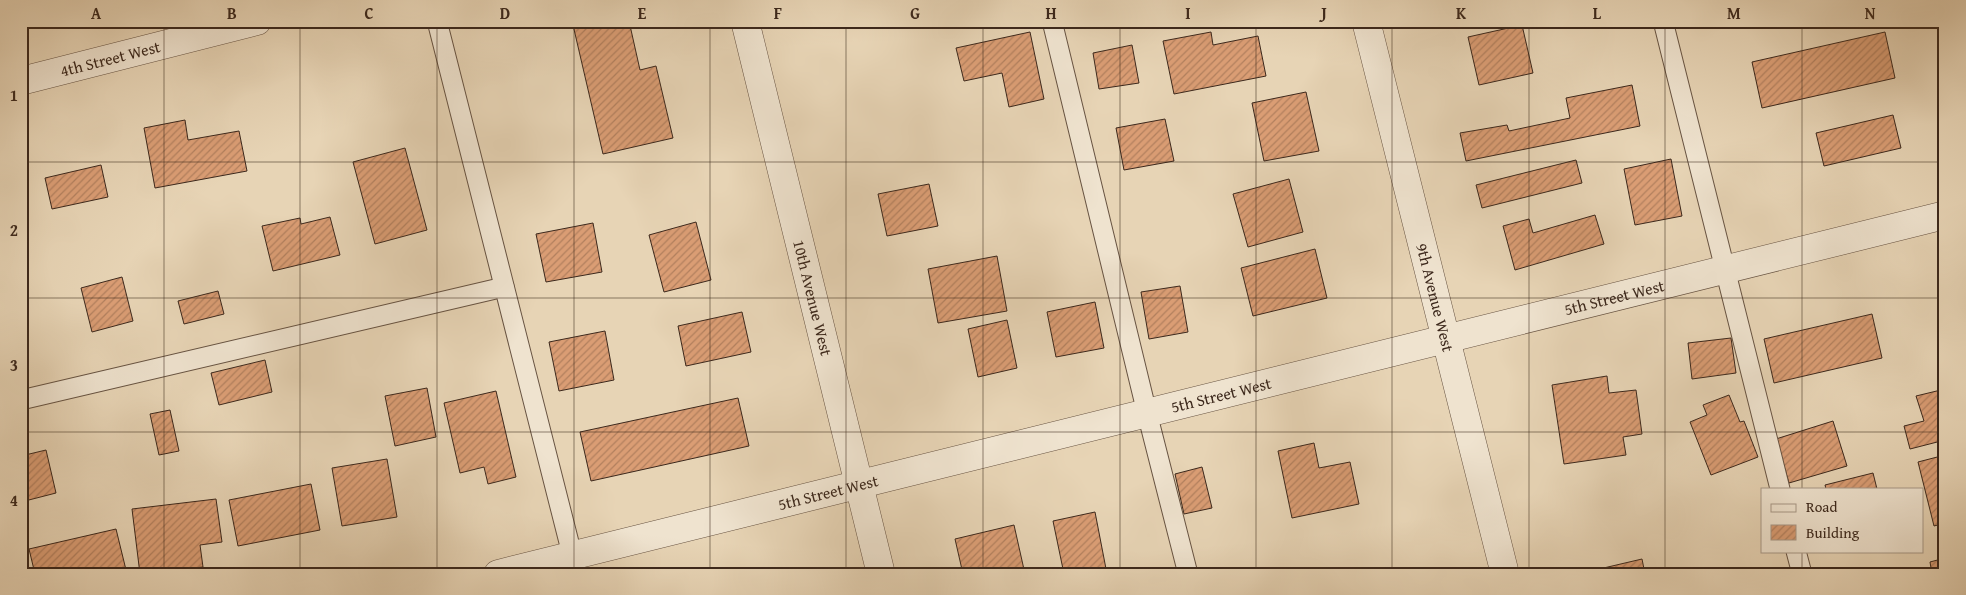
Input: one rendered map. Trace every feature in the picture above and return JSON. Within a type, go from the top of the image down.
[{"type":"street","name":"4th Street West","points":[[21,81],[257,21]]},
{"type":"street","name":"10th Avenue West","points":[[745,21],[881,574]]},
{"type":"street","name":"9th Avenue West","points":[[1366,21],[1505,574]]},
{"type":"street","name":"5th Street West","points":[[498,574],[575,564],[859,484],[1945,215]]},
{"type":"lane","points":[[437,21],[575,564]]},
{"type":"lane","points":[[1052,21],[1188,574]]},
{"type":"lane","points":[[1663,21],[1780,488]]},
{"type":"lane","points":[[21,400],[504,287]]},
{"type":"lane","points":[[1796,552],[1802,574]]},
{"type":"building","points":[[587,21],[629,21],[640,70],[656,66],[673,138],[603,154],[573,25]]},
{"type":"building","points":[[1522,25],[1533,73],[1479,85],[1468,37]]},
{"type":"building","points":[[1030,32],[1044,99],[1009,107],[1002,73],[964,81],[956,48]]},
{"type":"building","points":[[1211,32],[1213,45],[1258,36],[1266,76],[1174,94],[1163,41]]},
{"type":"building","points":[[1885,32],[1895,78],[1762,108],[1752,62]]},
{"type":"building","points":[[1132,45],[1139,83],[1099,89],[1093,53]]},
{"type":"building","points":[[1632,85],[1640,126],[1466,161],[1460,133],[1507,125],[1509,131],[1570,118],[1566,98]]},
{"type":"building","points":[[1306,92],[1319,151],[1264,161],[1252,103]]},
{"type":"building","points":[[1893,115],[1901,148],[1824,166],[1816,133]]},
{"type":"building","points":[[1165,119],[1174,161],[1124,170],[1116,128]]},
{"type":"building","points":[[185,120],[188,140],[239,131],[247,171],[155,188],[144,128]]},
{"type":"building","points":[[405,148],[427,230],[375,244],[353,162]]},
{"type":"building","points":[[1671,159],[1682,216],[1635,225],[1624,169]]},
{"type":"building","points":[[1576,160],[1582,183],[1482,208],[1476,185]]},
{"type":"building","points":[[101,165],[108,197],[52,209],[45,178]]},
{"type":"building","points":[[1289,179],[1303,232],[1248,247],[1233,194]]},
{"type":"building","points":[[929,184],[938,226],[887,236],[878,194]]},
{"type":"building","points":[[1595,215],[1604,244],[1515,270],[1503,226],[1529,219],[1533,233]]},
{"type":"building","points":[[330,217],[340,255],[273,271],[262,226],[300,218],[301,224]]},
{"type":"building","points":[[696,222],[711,280],[664,292],[649,235]]},
{"type":"building","points":[[593,223],[602,272],[546,282],[536,234]]},
{"type":"building","points":[[1315,249],[1327,298],[1253,316],[1241,268]]},
{"type":"building","points":[[997,256],[1007,311],[938,323],[928,269]]},
{"type":"building","points":[[122,277],[133,321],[92,332],[81,288]]},
{"type":"building","points":[[1180,286],[1188,332],[1149,339],[1141,292]]},
{"type":"building","points":[[218,291],[224,314],[184,324],[178,301]]},
{"type":"building","points":[[1095,302],[1104,348],[1056,357],[1047,312]]},
{"type":"building","points":[[742,312],[751,352],[686,366],[678,326]]},
{"type":"building","points":[[1872,314],[1882,358],[1774,383],[1764,339]]},
{"type":"building","points":[[1007,320],[1017,368],[978,377],[968,329]]},
{"type":"building","points":[[605,331],[614,380],[559,391],[549,342]]},
{"type":"building","points":[[1731,338],[1736,373],[1692,379],[1688,343]]},
{"type":"building","points":[[265,360],[272,392],[219,405],[211,373]]},
{"type":"building","points":[[1607,376],[1609,393],[1636,390],[1642,434],[1623,437],[1626,455],[1564,464],[1552,385]]},
{"type":"building","points":[[427,388],[436,437],[395,446],[385,396]]},
{"type":"building","points":[[1945,389],[1945,440],[1910,449],[1904,426],[1924,421],[1916,396]]},
{"type":"building","points":[[496,391],[516,477],[488,484],[484,467],[460,473],[444,403]]},
{"type":"building","points":[[1729,395],[1740,422],[1744,421],[1758,457],[1711,475],[1690,422],[1707,415],[1703,405]]},
{"type":"building","points":[[738,398],[749,446],[591,481],[580,432]]},
{"type":"building","points":[[170,410],[179,451],[159,455],[150,414]]},
{"type":"building","points":[[1833,421],[1847,466],[1789,483],[1776,439]]},
{"type":"building","points":[[1314,443],[1319,468],[1350,462],[1359,504],[1292,518],[1278,451]]},
{"type":"building","points":[[46,450],[56,493],[21,502],[21,456]]},
{"type":"building","points":[[1945,455],[1945,523],[1934,526],[1918,462]]},
{"type":"building","points":[[387,459],[397,517],[342,526],[332,468]]},
{"type":"building","points":[[1202,467],[1212,508],[1184,514],[1175,474]]},
{"type":"building","points":[[1873,473],[1877,488],[1826,488],[1825,485]]},
{"type":"building","points":[[311,484],[320,530],[238,546],[229,500]]},
{"type":"building","points":[[216,499],[222,542],[200,545],[203,567],[140,574],[132,509]]},
{"type":"building","points":[[1095,512],[1107,574],[1064,574],[1053,521]]},
{"type":"building","points":[[1014,525],[1025,574],[963,574],[955,539]]},
{"type":"building","points":[[116,529],[127,574],[35,574],[29,549]]},
{"type":"building","points":[[25,556],[28,574],[21,574],[21,557]]},
{"type":"building","points":[[1945,558],[1945,574],[1932,574],[1930,562]]},
{"type":"building","points":[[1642,559],[1645,574],[1578,574]]}]
